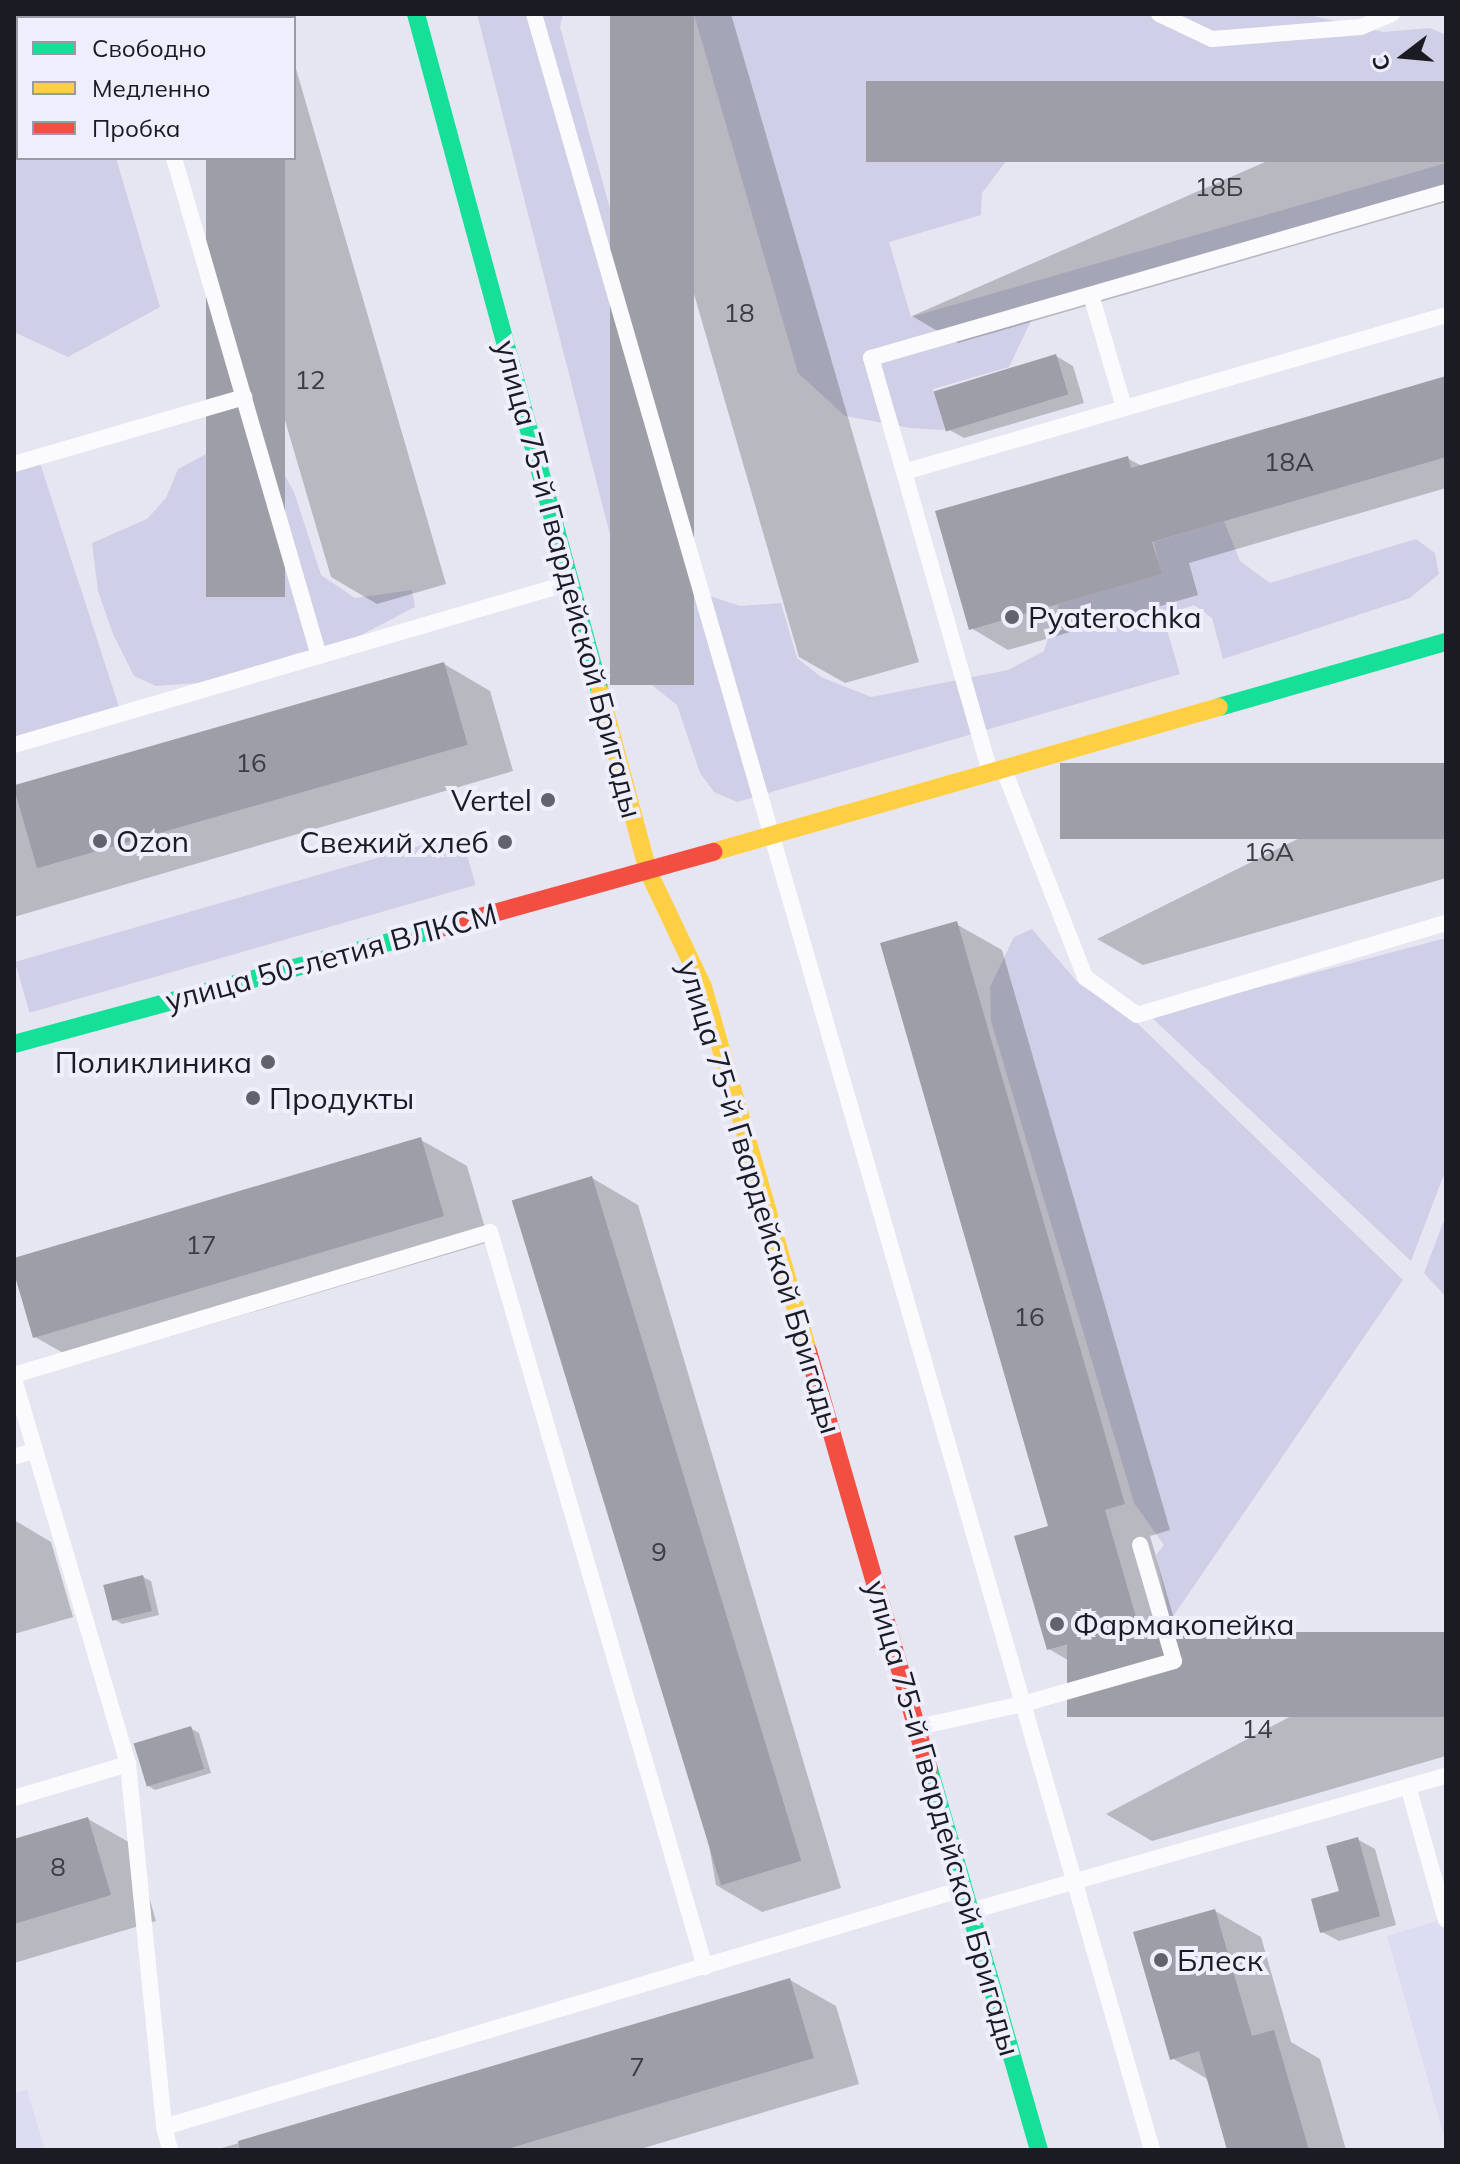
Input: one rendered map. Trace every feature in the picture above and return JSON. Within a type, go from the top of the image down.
[{"type":"main road","name":"улица 75-й Гвардейской Бригады","points":[[416,14],[648,871],[703,987],[971,1911],[1032,2141]]},
{"type":"main road","name":"улица 50-летия ВЛКСМ","points":[[14,1044],[648,871],[1446,642]]},
{"type":"lane","points":[[534,14],[1152,2150]]},
{"type":"lane","points":[[1159,14],[1212,39],[1361,27],[1392,14]]},
{"type":"lane","points":[[175,160],[319,656]]},
{"type":"lane","points":[[1446,192],[871,358],[997,771],[1085,977],[1137,1015],[1446,923]]},
{"type":"lane","points":[[1091,295],[1124,407]]},
{"type":"lane","points":[[904,472],[1446,315]]},
{"type":"lane","points":[[14,464],[244,397]]},
{"type":"lane","points":[[14,745],[571,583]]},
{"type":"lane","points":[[170,2150],[164,2127],[128,1764],[14,1377],[490,1232],[705,1967]]},
{"type":"lane","points":[[14,1457],[35,1450]]},
{"type":"lane","points":[[916,1727],[1023,1704],[1174,1661],[1140,1545]]},
{"type":"lane","points":[[14,1798],[128,1764]]},
{"type":"lane","points":[[971,1911],[1446,1776]]},
{"type":"lane","points":[[1408,1786],[1446,1920]]},
{"type":"lane","points":[[164,2127],[963,1889]]},
{"type":"shaded area","points":[[14,14],[74,14],[16,16],[16,160],[117,160],[160,307],[68,357],[14,332]]},
{"type":"shaded area","points":[[477,14],[563,14],[560,27],[650,354],[618,394],[611,439],[619,492],[638,525],[666,539],[686,588],[740,606],[781,603],[797,658],[821,677],[871,697],[1008,670],[1044,651],[1059,604],[1161,574],[1154,542],[1224,521],[1240,561],[1270,583],[1416,539],[1435,553],[1439,574],[1410,598],[1223,659],[1212,618],[1194,605],[1171,613],[1165,623],[1180,674],[737,802],[714,792],[700,773],[677,705],[653,686],[645,672]]},
{"type":"shaded area","points":[[694,14],[1305,14],[1383,32],[1430,28],[1446,35],[1446,81],[1209,149],[1169,116],[1121,104],[1068,116],[1013,152],[982,193],[981,215],[889,242],[911,317],[1446,163],[1446,187],[1058,300],[1031,321],[1009,367],[933,389],[945,430],[910,428],[845,416],[798,373]]},
{"type":"shaded area","points":[[265,440],[294,492],[321,575],[355,598],[412,590],[415,607],[342,645],[298,653],[210,682],[156,686],[134,676],[113,634],[98,591],[92,543],[147,519],[166,498],[178,469],[221,446]]},
{"type":"shaded area","points":[[40,463],[120,710],[14,741],[14,471]]},
{"type":"shaded area","points":[[461,834],[476,885],[30,1013],[15,962]]},
{"type":"shaded area","points":[[1032,929],[1079,984],[1134,1020],[1403,1280],[1170,1621],[1156,1555],[1164,1545],[1134,1503],[991,1021],[990,987],[1014,937]]},
{"type":"shaded area","points":[[1446,938],[1446,1169],[1411,1261],[1150,1016]]},
{"type":"shaded area","points":[[1446,1215],[1446,1297],[1424,1273]]},
{"type":"shaded area","points":[[1446,1918],[1446,2143],[1387,1936]]},
{"type":"shaded area","points":[[27,2090],[45,2150],[14,2150],[14,2093]]},
{"type":"building","points":[[610,14],[694,14],[694,685],[610,685]]},
{"type":"building","points":[[866,81],[1446,81],[1446,162],[866,162]]},
{"type":"building","points":[[206,160],[285,160],[285,597],[206,597]]},
{"type":"building","points":[[1056,354],[1068,394],[946,432],[934,391]]},
{"type":"building","points":[[1446,376],[1446,457],[1152,542],[1162,574],[969,630],[935,511],[1128,456],[1131,468]]},
{"type":"building","points":[[444,662],[468,745],[37,868],[14,785]]},
{"type":"building","points":[[1060,763],[1446,763],[1446,839],[1060,839]]},
{"type":"building","points":[[957,921],[1125,1504],[1105,1510],[1138,1624],[1047,1650],[1014,1536],[1048,1526],[880,943]]},
{"type":"building","points":[[421,1137],[444,1216],[33,1338],[14,1273],[14,1258]]},
{"type":"building","points":[[592,1176],[801,1861],[721,1885],[512,1201]]},
{"type":"building","points":[[143,1575],[152,1611],[112,1621],[103,1585]]},
{"type":"building","points":[[1067,1632],[1446,1632],[1446,1717],[1067,1717]]},
{"type":"building","points":[[191,1726],[204,1769],[147,1787],[134,1744]]},
{"type":"building","points":[[88,1817],[111,1895],[14,1924],[14,1839]]},
{"type":"building","points":[[1358,1837],[1380,1916],[1320,1933],[1311,1899],[1339,1891],[1326,1846]]},
{"type":"building","points":[[1215,1909],[1252,2036],[1274,2030],[1309,2150],[1227,2150],[1199,2051],[1170,2060],[1133,1932]]},
{"type":"building","points":[[790,1978],[814,2058],[504,2150],[240,2150],[238,2141]]},
{"type":"traffic: fast","points":[[416,14],[600,692]]},
{"type":"traffic: fast","points":[[1219,707],[1446,642]]},
{"type":"traffic: fast","points":[[14,1044],[437,929]]},
{"type":"traffic: fast","points":[[929,1769],[1039,2150]]},
{"type":"traffic: slow","points":[[600,692],[648,871],[703,987],[808,1351]]},
{"type":"traffic: slow","points":[[713,852],[1219,707]]},
{"type":"traffic: jam","points":[[437,929],[713,852]]},
{"type":"traffic: jam","points":[[808,1351],[929,1769]]},
{"type":"place","name":"Pyaterochka","points":[[1012,617]]},
{"type":"place","name":"Vertel","points":[[548,800]]},
{"type":"place","name":"Ozon","points":[[100,841]]},
{"type":"place","name":"Свежий хлеб","points":[[505,842]]},
{"type":"place","name":"Поликлиника","points":[[268,1062]]},
{"type":"place","name":"Продукты","points":[[253,1098]]},
{"type":"place","name":"Фармакопейка","points":[[1057,1624]]},
{"type":"place","name":"Блеск","points":[[1161,1960]]}]
